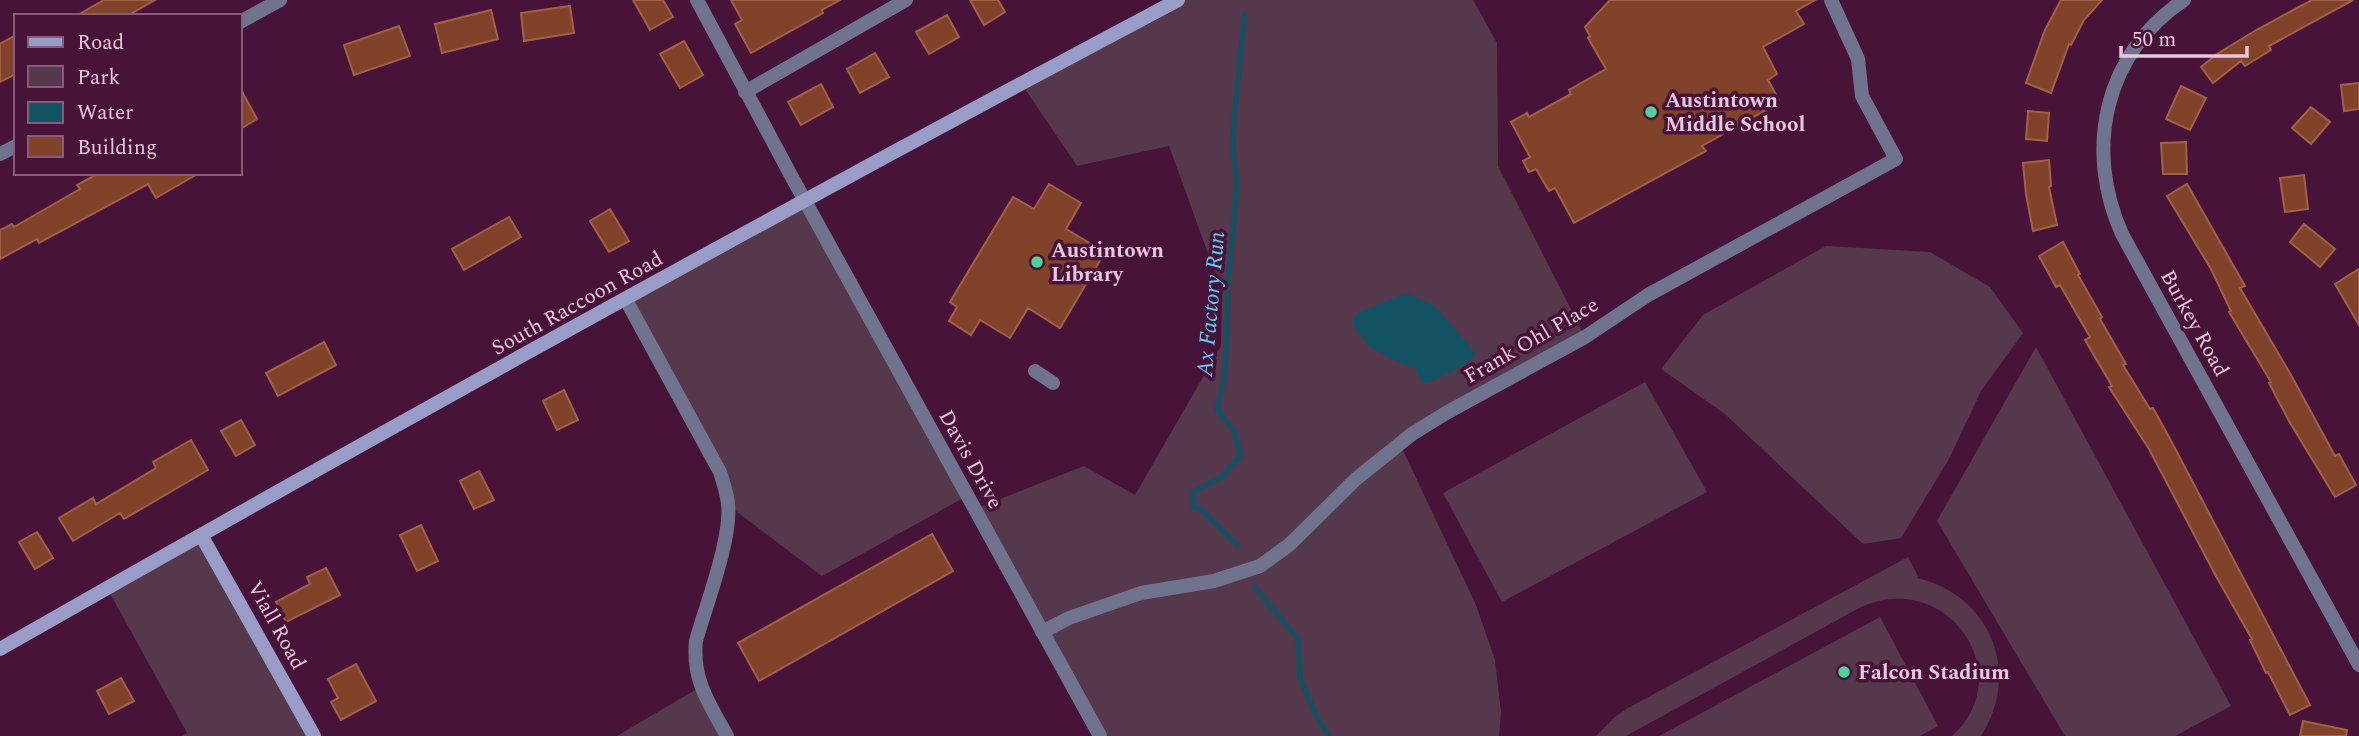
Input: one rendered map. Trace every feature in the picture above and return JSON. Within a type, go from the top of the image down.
[{"type":"street","name":"Davis Drive","points":[[697,0],[1100,736]]},
{"type":"street","points":[[745,92],[906,0]]},
{"type":"street","name":"South Raccoon Road","points":[[0,649],[626,300],[1178,0]]},
{"type":"street","name":"Frank Ohl Place","points":[[1042,632],[1069,618],[1141,593],[1214,580],[1260,566],[1289,545],[1356,479],[1412,434],[1585,337],[1648,295],[1896,159],[1862,96],[1858,59],[1831,0]]},
{"type":"street","name":"Burkey Road","points":[[2184,0],[2162,16],[2141,38],[2123,66],[2112,94],[2103,139],[2102,157],[2107,193],[2122,234],[2359,665]]},
{"type":"street","points":[[242,21],[277,1]]},
{"type":"street","points":[[626,300],[720,472],[724,485],[728,527],[696,641],[694,658],[700,687],[727,736]]},
{"type":"street","points":[[1035,371],[1053,383]]},
{"type":"street","name":"Viall Road","points":[[201,535],[314,736]]},
{"type":"green space","points":[[1178,0],[1473,0],[1497,43],[1498,166],[1585,337],[1400,444],[1476,605],[1495,660],[1501,712],[1499,736],[1100,736],[975,509],[1084,466],[1135,495],[1221,346],[1222,292],[1169,146],[1077,166],[1021,83]]},
{"type":"green space","points":[[806,202],[967,496],[822,576],[728,505],[724,485],[626,300]]},
{"type":"green space","points":[[1826,246],[1930,252],[1990,287],[2023,333],[1981,391],[1949,459],[1901,538],[1863,544],[1725,414],[1661,369],[1703,315]]},
{"type":"green space","points":[[2036,347],[2231,706],[2175,736],[2065,736],[1937,521]]},
{"type":"green space","points":[[1645,382],[1707,492],[1502,602],[1443,493]]},
{"type":"green space","points":[[201,535],[314,736],[182,736],[187,733],[107,588]]},
{"type":"green space","points":[[1908,557],[1917,578],[1942,587],[1964,601],[1980,619],[1992,639],[1998,662],[1999,687],[1993,712],[1981,736],[1952,736],[1971,711],[1979,685],[1976,658],[1965,634],[1946,615],[1921,602],[1893,599],[1861,607],[1626,736],[1596,736],[1628,708]]},
{"type":"green space","name":"Falcon Stadium","points":[[1880,617],[1938,726],[1920,736],[1659,736]]},
{"type":"green space","points":[[700,687],[727,736],[617,736]]},
{"type":"water","points":[[1406,293],[1435,306],[1476,354],[1466,364],[1428,383],[1422,382],[1415,368],[1395,361],[1368,346],[1352,323],[1358,313]]},
{"type":"building","points":[[104,0],[155,0],[130,14],[80,14]]},
{"type":"building","points":[[633,0],[663,0],[673,17],[650,30]]},
{"type":"building","points":[[731,0],[840,0],[822,10],[823,13],[751,53],[735,24],[742,20]]},
{"type":"building","points":[[970,0],[998,0],[1005,12],[984,25]]},
{"type":"building","name":"Austintown Middle School","points":[[1610,0],[1815,0],[1796,11],[1804,24],[1763,47],[1777,74],[1768,80],[1779,100],[1702,146],[1706,151],[1574,223],[1555,188],[1549,191],[1536,169],[1529,172],[1523,161],[1530,157],[1511,122],[1527,113],[1529,117],[1571,94],[1569,90],[1606,69],[1588,38],[1590,36],[1585,27]]},
{"type":"building","points":[[2061,0],[2102,0],[2084,20],[2071,45],[2069,44],[2051,93],[2026,83],[2045,30]]},
{"type":"building","points":[[2312,0],[2353,0],[2269,46],[2271,50],[2245,66],[2241,61],[2213,83],[2201,67],[2258,29]]},
{"type":"building","points":[[570,6],[574,33],[524,41],[521,13]]},
{"type":"building","points":[[491,10],[498,39],[442,53],[435,24]]},
{"type":"building","points":[[947,15],[959,37],[929,54],[916,32]]},
{"type":"building","points":[[399,26],[410,56],[354,75],[344,45]]},
{"type":"building","points":[[14,36],[14,75],[0,82],[0,44]]},
{"type":"building","points":[[684,41],[703,75],[680,88],[660,54]]},
{"type":"building","points":[[875,53],[889,77],[860,93],[847,69]]},
{"type":"building","points":[[2359,83],[2359,109],[2344,111],[2341,85]]},
{"type":"building","points":[[821,84],[833,107],[801,125],[788,102]]},
{"type":"building","points":[[2181,86],[2206,98],[2190,130],[2166,119]]},
{"type":"building","points":[[242,92],[257,119],[242,128]]},
{"type":"building","points":[[2311,107],[2330,122],[2311,144],[2292,128]]},
{"type":"building","points":[[2028,111],[2049,113],[2047,141],[2026,139]]},
{"type":"building","points":[[2186,142],[2187,174],[2163,174],[2161,143]]},
{"type":"building","points":[[2049,160],[2049,187],[2057,225],[2033,231],[2023,163]]},
{"type":"building","points":[[95,175],[196,175],[156,198],[148,184],[39,243],[37,239],[0,259],[0,230],[12,224],[14,227],[80,189],[77,185]]},
{"type":"building","points":[[2304,175],[2308,209],[2285,212],[2280,178]]},
{"type":"building","name":"Austintown Library","points":[[1049,184],[1081,203],[1066,229],[1105,252],[1060,328],[1028,308],[1010,338],[980,320],[971,335],[949,321],[957,307],[950,302],[1013,197],[1034,209]]},
{"type":"building","points":[[2187,184],[2245,286],[2240,288],[2335,456],[2339,454],[2356,485],[2335,497],[2289,421],[2269,383],[2271,382],[2229,312],[2231,311],[2211,269],[2167,196]]},
{"type":"building","points":[[610,209],[629,241],[609,252],[590,221]]},
{"type":"building","points":[[509,217],[521,237],[464,270],[452,249]]},
{"type":"building","points":[[2304,224],[2335,249],[2320,267],[2290,242]]},
{"type":"building","points":[[2063,242],[2102,317],[2100,319],[2126,364],[2123,365],[2150,409],[2153,408],[2169,437],[2310,705],[2290,715],[2149,449],[2109,387],[2112,386],[2085,340],[2090,337],[2060,285],[2056,287],[2039,256]]},
{"type":"building","points":[[2359,269],[2359,325],[2335,284]]},
{"type":"building","points":[[324,342],[336,365],[278,396],[266,373]]},
{"type":"building","points":[[564,390],[578,420],[557,430],[543,401]]},
{"type":"building","points":[[241,420],[255,445],[236,456],[221,431]]},
{"type":"building","points":[[191,440],[208,470],[124,519],[120,513],[73,541],[59,518],[93,498],[96,504],[156,468],[153,462]]},
{"type":"building","points":[[479,471],[494,500],[474,509],[460,481]]},
{"type":"building","points":[[421,525],[438,561],[417,571],[400,535]]},
{"type":"building","points":[[37,532],[53,558],[35,569],[19,542]]},
{"type":"building","points":[[932,534],[953,571],[759,681],[738,643]]},
{"type":"building","points":[[326,568],[340,595],[286,622],[276,602],[310,584],[307,577]]},
{"type":"building","points":[[356,664],[376,701],[341,720],[331,702],[338,698],[328,679]]},
{"type":"building","points":[[121,678],[134,701],[109,714],[97,691]]},
{"type":"building","points":[[2303,721],[2347,730],[2346,736],[2300,736]]},
{"type":"waterway","name":"Ax Factory Run","points":[[1237,545],[1203,511],[1193,506],[1194,491],[1222,477],[1241,455],[1233,430],[1217,409],[1224,380],[1227,340],[1228,284],[1237,186],[1233,148],[1234,118],[1245,14]]},
{"type":"waterway","name":"Ax Factory Run","points":[[1255,587],[1298,639],[1300,678],[1317,717],[1329,736]]},
{"type":"place","name":"Austintown Middle School","points":[[1651,112]]},
{"type":"place","name":"Austintown Library","points":[[1037,262]]},
{"type":"place","name":"Falcon Stadium","points":[[1844,672]]}]
